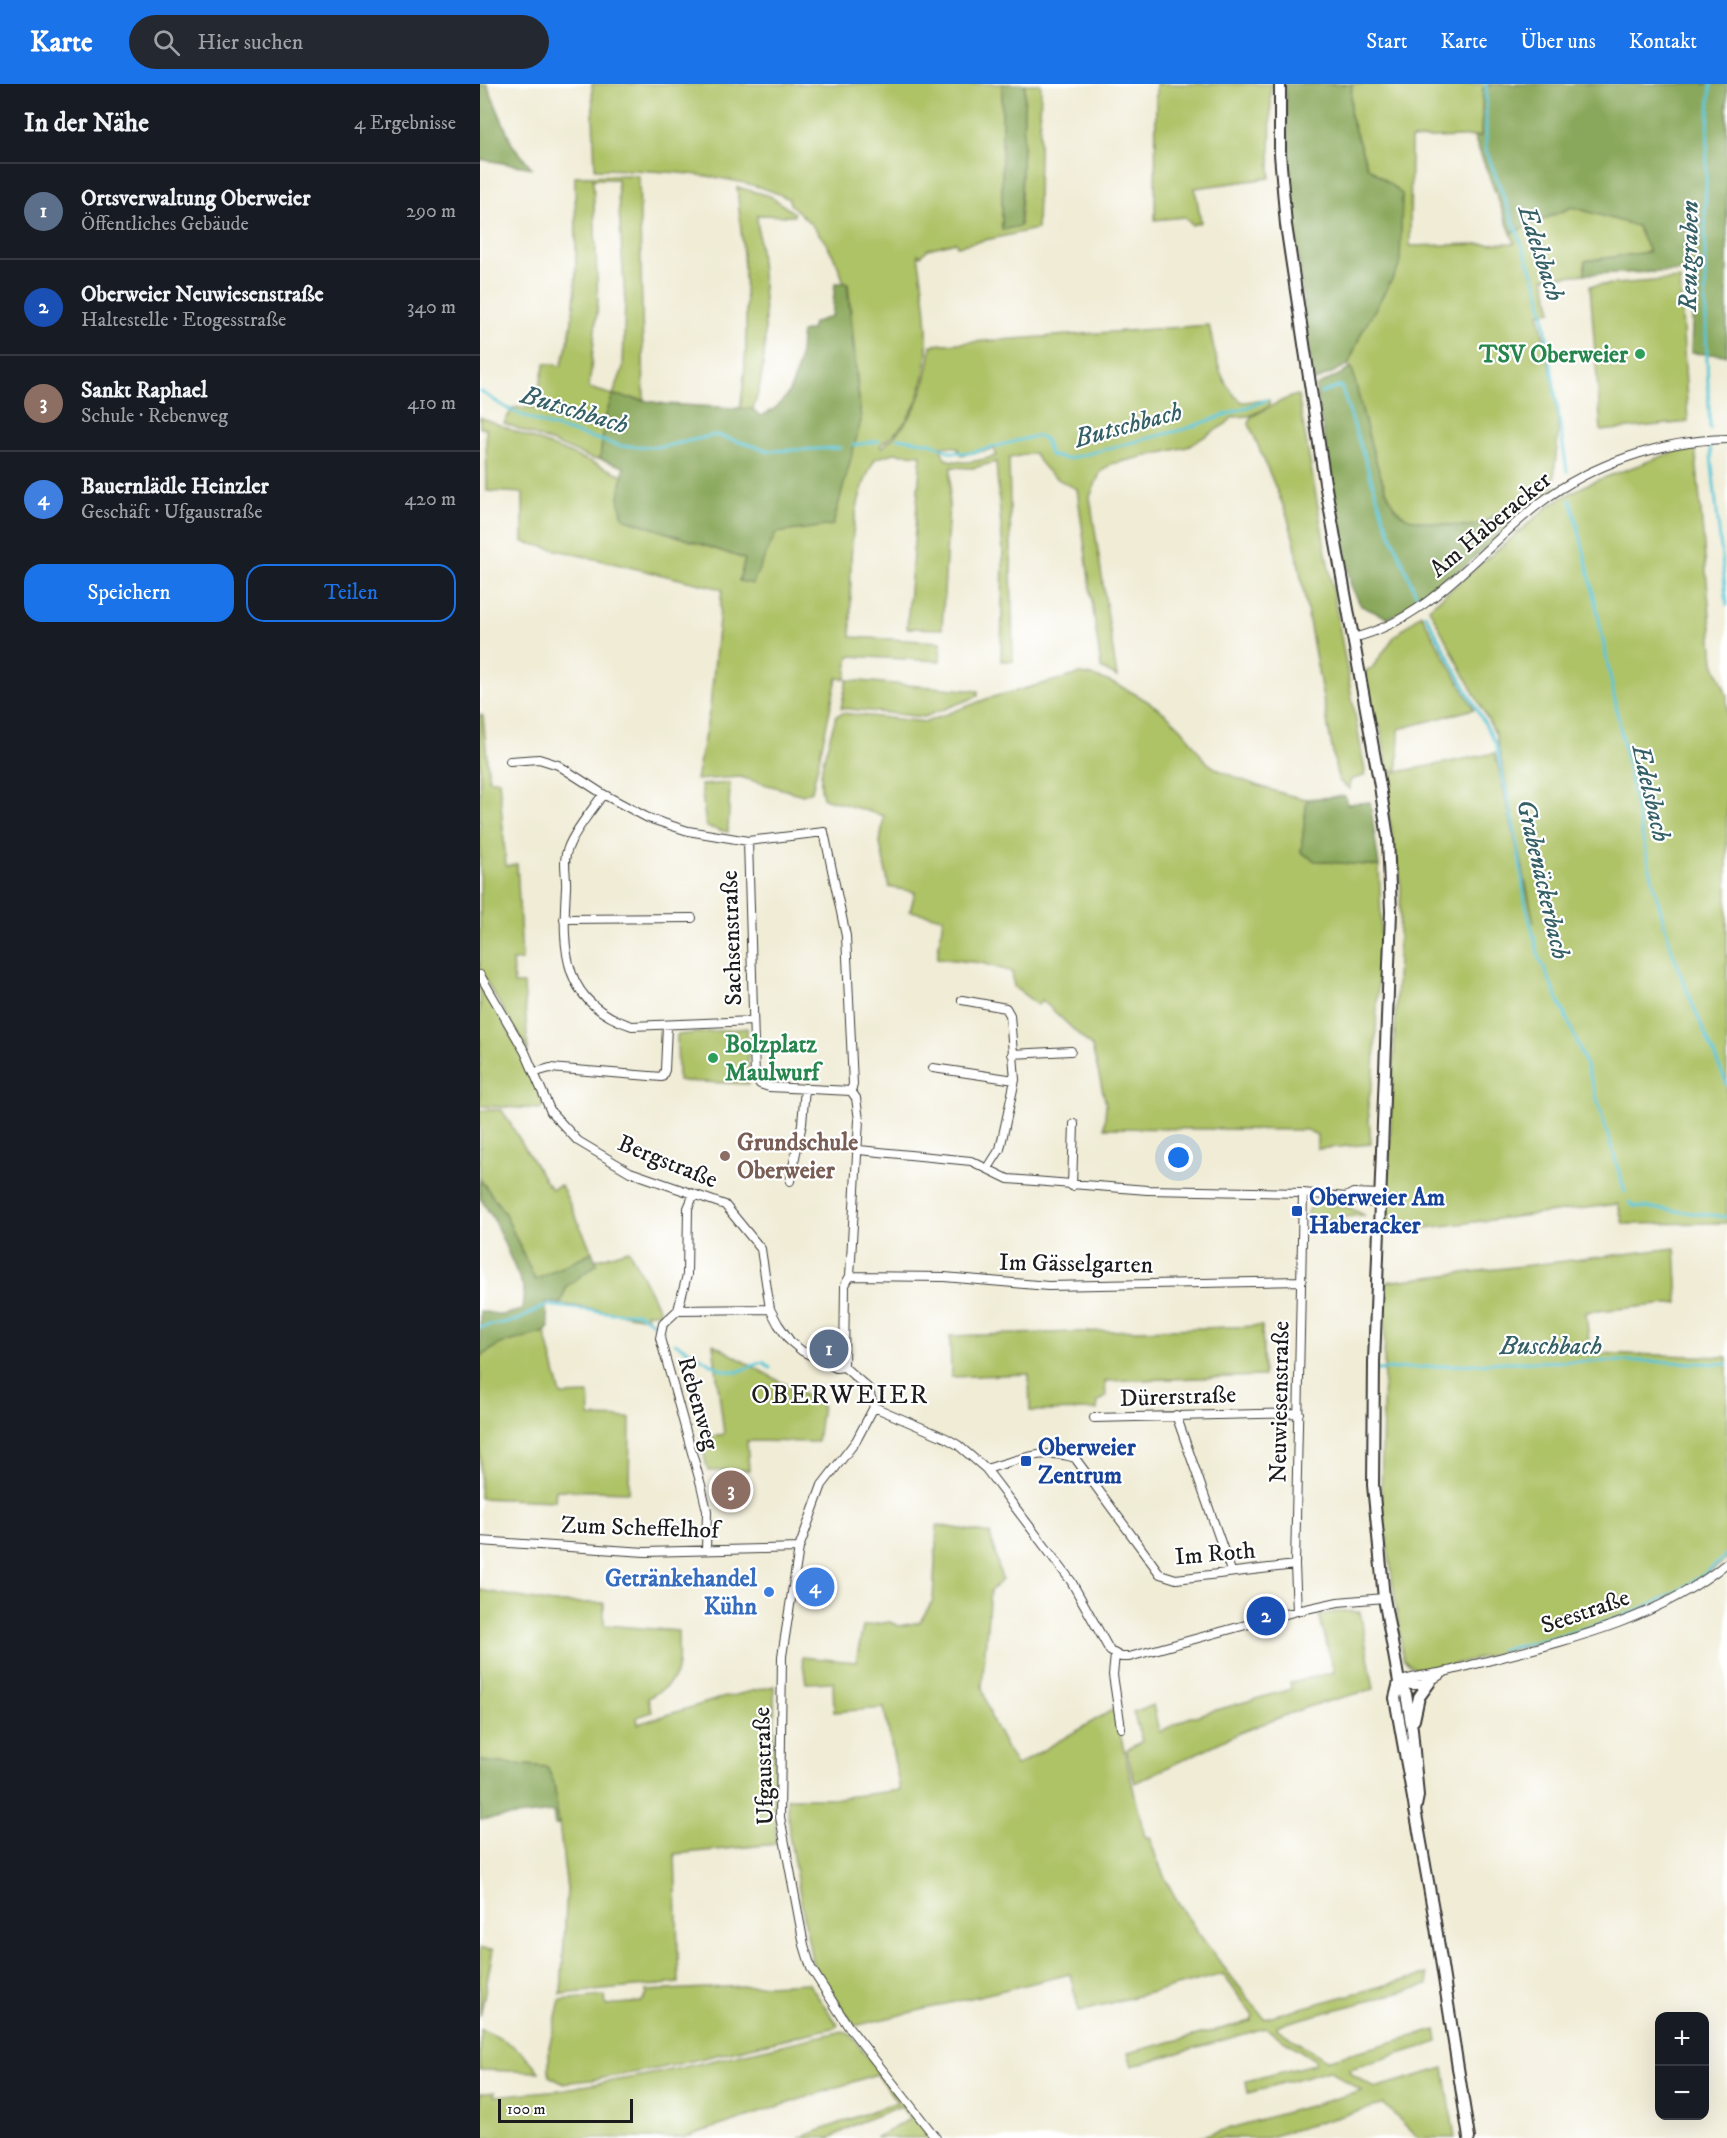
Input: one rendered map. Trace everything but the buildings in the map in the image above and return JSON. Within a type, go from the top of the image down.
[{"type":"main road","points":[[1280,84],[1280,153],[1286,225],[1323,471],[1388,838],[1391,887],[1374,1362],[1373,1485],[1384,1598],[1398,1682],[1395,1698],[1469,2138]]},
{"type":"main road","points":[[1398,1682],[1406,1694],[1412,1729],[1418,1796],[1415,1811]]},
{"type":"main road","points":[[1412,1729],[1419,1697],[1430,1682]]},
{"type":"street","name":"Am Haberacker","points":[[1353,638],[1384,629],[1411,614],[1460,575],[1540,503],[1581,478],[1620,462],[1676,444],[1699,439],[1727,439]]},
{"type":"street","points":[[510,761],[548,761],[573,773],[603,794],[648,818],[688,831],[748,841],[824,832],[846,936],[853,1073],[851,1091],[856,1098],[859,1150],[850,1276],[845,1285],[844,1366],[868,1388],[874,1407],[952,1442],[986,1469],[1071,1581],[1106,1645],[1115,1655],[1130,1657],[1338,1602],[1384,1598]]},
{"type":"street","points":[[603,794],[568,848],[564,919],[574,983],[583,999],[594,1009],[614,1020],[632,1026],[753,1021]]},
{"type":"street","name":"Sachsenstraße","points":[[748,841],[755,1077],[760,1084],[769,1087],[851,1091]]},
{"type":"street","points":[[564,919],[692,918]]},
{"type":"street","name":"Bergstraße","points":[[480,975],[536,1072],[551,1112],[578,1142],[630,1172],[726,1205],[760,1249],[770,1309],[790,1341],[821,1362],[836,1368],[844,1366]]},
{"type":"street","points":[[962,1000],[1006,1008],[1015,1080],[1000,1149],[988,1168]]},
{"type":"street","points":[[536,1072],[550,1068],[662,1077],[665,1070],[667,1026]]},
{"type":"street","points":[[1012,1054],[1071,1052]]},
{"type":"street","points":[[933,1068],[1015,1080]]},
{"type":"street","points":[[790,1181],[802,1125],[805,1088]]},
{"type":"street","points":[[1072,1186],[1074,1124]]},
{"type":"street","points":[[859,1150],[971,1161],[1008,1179],[1072,1186],[1303,1193],[1346,1197],[1353,1193],[1381,1199]]},
{"type":"street","name":"Neuwiesenstraße","points":[[1297,1611],[1295,1565],[1303,1193]]},
{"type":"street","name":"Rebenweg","points":[[694,1194],[688,1208],[687,1275],[678,1310],[663,1324],[660,1338],[691,1444],[707,1511],[706,1550]]},
{"type":"street","name":"Im Gässelgarten","points":[[850,1276],[944,1277],[1048,1286],[1302,1281]]},
{"type":"street","points":[[678,1310],[770,1309]]},
{"type":"street","name":"Ufgaustraße","points":[[874,1407],[856,1441],[822,1485],[799,1548],[782,1656],[779,1802],[804,1945],[811,1968],[826,1994],[936,2138]]},
{"type":"street","name":"Dürerstraße","points":[[1094,1418],[1299,1413]]},
{"type":"street","points":[[1176,1415],[1231,1571]]},
{"type":"street","name":"Im Roth","points":[[986,1469],[1040,1453],[1075,1458],[1160,1574],[1176,1579],[1295,1565]]},
{"type":"street","name":"Zum Scheffelhof","points":[[480,1541],[645,1552],[799,1548]]},
{"type":"street","name":"Seestraße","points":[[1398,1682],[1416,1675],[1445,1672],[1609,1626],[1676,1597],[1727,1563]]},
{"type":"street","points":[[1115,1655],[1113,1675],[1121,1728]]},
{"type":"street","name":"Seestraße","points":[[1430,1682],[1445,1672]]},
{"type":"street","points":[[1398,1682],[1413,1687],[1430,1682]]},
{"type":"green space","points":[[480,84],[487,84],[512,144],[532,168],[480,159]]},
{"type":"green space","points":[[592,84],[1002,84],[1002,230],[1020,225],[1025,84],[1041,84],[1037,229],[957,246],[956,242],[928,249],[921,256],[918,254],[926,321],[926,366],[913,408],[901,427],[880,446],[882,448],[894,437],[912,414],[923,390],[931,345],[1209,325],[1219,367],[1234,395],[1242,402],[1269,400],[1269,407],[1249,416],[1233,417],[1226,424],[1187,447],[1111,464],[1100,473],[1090,497],[1117,677],[1101,668],[1077,489],[1052,475],[1034,453],[1009,458],[1013,661],[1001,661],[1003,552],[996,462],[973,468],[951,467],[942,629],[907,628],[921,455],[893,453],[875,459],[865,480],[859,501],[852,546],[851,637],[941,642],[940,661],[849,656],[846,679],[837,678],[812,791],[803,795],[740,777],[696,780],[710,708],[722,589],[523,542],[523,493],[487,491],[486,428],[480,428],[480,417],[623,475],[619,498],[623,518],[745,559],[739,581],[752,583],[776,533],[861,421],[848,283],[844,283],[835,259],[823,239],[790,204],[789,199],[769,190],[721,178],[642,170],[595,169]],"holes":[[[940,446],[957,447],[961,455],[995,449],[996,456],[970,462],[951,461],[945,459]]]},
{"type":"green space","points":[[1002,84],[1025,84],[1020,226],[1002,230]]},
{"type":"green space","points":[[1156,84],[1271,84],[1270,178],[1195,188],[1201,222],[1192,225],[1184,217],[1155,220]]},
{"type":"green space","points":[[1285,84],[1352,84],[1350,116],[1367,166],[1402,194],[1400,265],[1361,334],[1348,365],[1313,382],[1293,216]]},
{"type":"green space","points":[[1352,84],[1494,84],[1483,88],[1481,136],[1411,139],[1410,246],[1515,243],[1511,233],[1572,207],[1637,226],[1649,252],[1585,261],[1585,274],[1544,278],[1552,311],[1539,313],[1553,383],[1558,424],[1554,489],[1513,522],[1506,508],[1490,519],[1469,526],[1414,520],[1399,512],[1392,502],[1378,467],[1352,369],[1348,365],[1361,334],[1399,265],[1402,194],[1367,166],[1350,116]]},
{"type":"green space","points":[[1494,84],[1727,84],[1727,355],[1691,353],[1694,271],[1585,274],[1585,261],[1649,252],[1637,226],[1572,207],[1511,233],[1474,137],[1481,136],[1483,88]]},
{"type":"green space","points":[[635,175],[639,177],[644,400],[613,395],[605,418],[600,459],[593,459],[504,423],[513,408],[534,407],[545,363],[561,366],[568,343],[575,296],[575,176]],"holes":[[[593,179],[617,179],[625,300],[623,368],[613,395],[589,388],[598,302]]]},
{"type":"green space","points":[[737,187],[770,196],[794,213],[794,216],[757,215],[765,337],[760,386],[753,409],[740,409],[746,354],[746,326]]},
{"type":"green space","name":"TSV Oberweier","points":[[1680,279],[1688,422],[1601,431],[1590,286]]},
{"type":"green space","points":[[835,283],[847,283],[861,421],[833,525],[776,533],[752,584],[739,581],[745,559],[623,518],[619,498],[624,467],[600,459],[605,418],[613,395],[665,404],[753,409],[760,416],[772,410],[781,402],[794,381],[800,356],[801,332],[811,330],[813,323],[832,316]]},
{"type":"green space","points":[[1352,368],[1378,467],[1392,502],[1399,512],[1420,521],[1470,526],[1490,519],[1506,508],[1513,522],[1439,588],[1388,618],[1361,606],[1351,586],[1315,387]]},
{"type":"green space","points":[[1298,395],[1365,771],[1364,776],[1350,780],[1350,789],[1339,781],[1336,770],[1295,544],[1287,515],[1249,424],[1251,417]]},
{"type":"green space","points":[[1695,444],[1714,662],[1727,696],[1727,1223],[1623,1224],[1618,1204],[1386,1233],[1401,887],[1382,775],[1495,753],[1534,923],[1496,735],[1429,608],[1554,502],[1590,483]]},
{"type":"green space","points":[[1421,614],[1474,709],[1399,729],[1398,770],[1388,772],[1380,725],[1374,726],[1363,672],[1372,668],[1394,637]]},
{"type":"green space","points":[[1080,674],[1106,680],[1159,709],[1180,727],[1204,759],[1216,768],[1256,785],[1307,799],[1301,852],[1316,861],[1379,866],[1381,918],[1374,1074],[1368,1104],[1371,1144],[1317,1149],[1317,1135],[1307,1130],[1104,1128],[1106,1104],[1092,1047],[1042,1000],[1038,1005],[1014,987],[1012,972],[982,963],[937,958],[943,918],[910,911],[915,892],[889,887],[880,843],[884,816],[823,798],[821,778],[824,757],[836,716],[842,713],[926,722],[989,698]]},
{"type":"green space","points":[[847,680],[978,691],[978,696],[924,717],[841,708]]},
{"type":"green space","points":[[480,714],[483,716],[489,780],[499,780],[506,866],[517,864],[522,960],[512,961],[514,984],[524,984],[528,1052],[480,971]]},
{"type":"green space","points":[[730,783],[728,832],[706,827],[701,785]]},
{"type":"green space","points":[[1345,796],[1347,804],[1370,802],[1379,866],[1315,861],[1301,852],[1307,799]]},
{"type":"green space","points":[[480,983],[530,1071],[543,1103],[540,1109],[480,1106]]},
{"type":"green space","name":"Bolzplatz Maulwurf","points":[[747,1028],[749,1084],[678,1081],[677,1035]]},
{"type":"green space","points":[[480,1110],[502,1110],[545,1181],[552,1189],[561,1185],[592,1252],[535,1280],[504,1212],[480,1179]]},
{"type":"green space","points":[[480,1179],[504,1212],[535,1280],[592,1252],[597,1264],[567,1286],[560,1304],[545,1302],[549,1327],[545,1332],[500,1344],[480,1357],[480,1311],[502,1315],[522,1310],[524,1289],[493,1218],[480,1198]]},
{"type":"green space","points":[[1319,1203],[1348,1207],[1364,1215],[1308,1221],[1307,1212],[1313,1205]]},
{"type":"green space","points":[[1675,1248],[1678,1303],[1586,1312],[1590,1353],[1727,1357],[1727,1560],[1659,1600],[1590,1628],[1442,1667],[1425,1669],[1411,1666],[1403,1658],[1381,1497],[1386,1282]]},
{"type":"green space","points":[[629,1250],[661,1313],[646,1313],[647,1318],[560,1304],[567,1286],[597,1264],[595,1260]]},
{"type":"green space","points":[[1262,1326],[1264,1376],[1105,1381],[1106,1397],[1098,1402],[1097,1410],[1030,1411],[1029,1374],[951,1377],[950,1336]]},
{"type":"green space","points":[[545,1332],[561,1395],[589,1394],[590,1417],[630,1418],[629,1492],[556,1490],[555,1501],[480,1498],[480,1357],[500,1344]]},
{"type":"green space","points":[[713,1344],[822,1405],[817,1442],[747,1441],[749,1470],[708,1471],[700,1439],[724,1434]]},
{"type":"green space","points":[[937,1525],[990,1534],[1002,1580],[990,1591],[982,1687],[992,1720],[1016,1766],[1114,1709],[1145,1837],[1150,1837],[1158,1861],[1182,1909],[1214,1955],[1264,2018],[1427,1974],[1428,1985],[1278,2025],[1277,2029],[1326,2060],[1436,2030],[1438,2042],[1350,2069],[1352,2074],[1375,2088],[1444,2068],[1455,2138],[1418,2138],[1384,2104],[1266,2138],[1195,2138],[1362,2091],[1329,2070],[1248,2093],[1246,2081],[1314,2064],[1315,2060],[1265,2028],[1132,2066],[1128,2053],[1251,2021],[1253,2016],[1223,1974],[1079,2011],[1070,1974],[855,2026],[822,1982],[812,1961],[789,1835],[787,1798],[838,1798],[900,1790],[884,1708],[834,1712],[833,1682],[806,1683],[802,1657],[856,1662],[863,1626],[890,1622],[899,1626],[920,1622],[933,1600]]},
{"type":"green space","points":[[480,1590],[552,1603],[604,1603],[604,1625],[678,1631],[676,1672],[668,1685],[648,1698],[652,1712],[637,1717],[638,1724],[718,1699],[774,1686],[776,1844],[675,1854],[679,1983],[561,1994],[567,1889],[554,1783],[547,1767],[480,1761]]},
{"type":"green space","points":[[1342,1611],[1360,1612],[1374,1689],[1307,1707],[1239,1733],[1135,1783],[1126,1750],[1142,1741],[1133,1712],[1153,1705],[1159,1732],[1188,1718],[1291,1689],[1290,1683],[1334,1672],[1319,1615]]},
{"type":"green space","points":[[480,1761],[547,1767],[554,1783],[559,1825],[555,1825],[553,1812],[480,1820]]},
{"type":"green space","points":[[480,1949],[493,1950],[480,2017]]},
{"type":"green space","points":[[808,1983],[838,2025],[836,2027],[661,2068],[591,2080],[562,2083],[549,2076],[549,2047],[560,2000],[605,1996],[606,2005],[641,2002],[647,1995],[646,1991]]},
{"type":"green space","points":[[480,2029],[513,2046],[527,2057],[539,2072],[480,2070]]},
{"type":"green space","points":[[843,2031],[850,2034],[930,2138],[875,2138],[910,2119],[901,2106],[860,2122],[830,2138],[799,2138],[897,2102],[877,2074],[683,2138],[480,2138],[480,2094],[495,2092],[494,2096],[560,2090],[658,2073]]},
{"type":"waterway","name":"Edelsbach","points":[[1486,84],[1486,150],[1540,292],[1567,471]]},
{"type":"waterway","name":"Reutgraben","points":[[1710,429],[1705,256],[1706,170],[1711,84]]},
{"type":"waterway","name":"Grabenäckerbach","points":[[1321,393],[1341,386],[1384,518],[1419,601]]},
{"type":"waterway","name":"Butschbach","points":[[480,391],[508,409],[544,424],[621,446],[661,447],[716,435],[770,451],[840,448]]},
{"type":"waterway","name":"Butschbach","points":[[898,438],[931,443],[950,452],[970,453],[1036,436],[1045,439],[1050,455],[1067,459],[1185,429],[1267,400]]},
{"type":"waterway","name":"Butschbach","points":[[854,445],[879,441]]},
{"type":"waterway","name":"Reutgraben","points":[[1710,447],[1727,605]]},
{"type":"waterway","name":"Edelsbach","points":[[1571,500],[1585,556],[1656,895],[1678,967],[1727,1085]]},
{"type":"waterway","name":"Grabenäckerbach","points":[[1425,614],[1496,744],[1518,848],[1525,901],[1539,957],[1576,1039],[1592,1082],[1625,1192]]},
{"type":"waterway","name":"Grabenäckerbach","points":[[1629,1202],[1633,1206],[1727,1217]]},
{"type":"waterway","points":[[480,1327],[518,1320],[546,1305],[614,1313],[637,1313],[657,1325]]},
{"type":"waterway","points":[[675,1343],[722,1370],[737,1372],[763,1362],[770,1368]]},
{"type":"waterway","name":"Buschbach","points":[[1376,1370],[1506,1362],[1638,1361],[1727,1364]]},
{"type":"waterway","points":[[1500,1650],[1559,1636],[1621,1617],[1680,1590],[1727,1554]]},
{"type":"place","name":"TSV Oberweier","points":[[1640,354]]},
{"type":"place","name":"Bolzplatz Maulwurf","points":[[713,1058]]},
{"type":"place","name":"Grundschule Oberweier","points":[[725,1156]]},
{"type":"place","name":"Oberweier Am Haberacker","points":[[1297,1211]]},
{"type":"place","name":"Ortsverwaltung Oberweier","points":[[829,1349]]},
{"type":"place","name":"Oberweier Zentrum","points":[[1026,1461]]},
{"type":"place","name":"Sankt Raphael","points":[[731,1490]]},
{"type":"place","name":"Bauernlädle Heinzler","points":[[815,1587]]},
{"type":"place","name":"Getränkehandel Kühn","points":[[769,1592]]},
{"type":"place","name":"Oberweier Neuwiesenstraße","points":[[1266,1616]]},
{"type":"district","name":"OBERWEIER","points":[[840,1394]]}]
